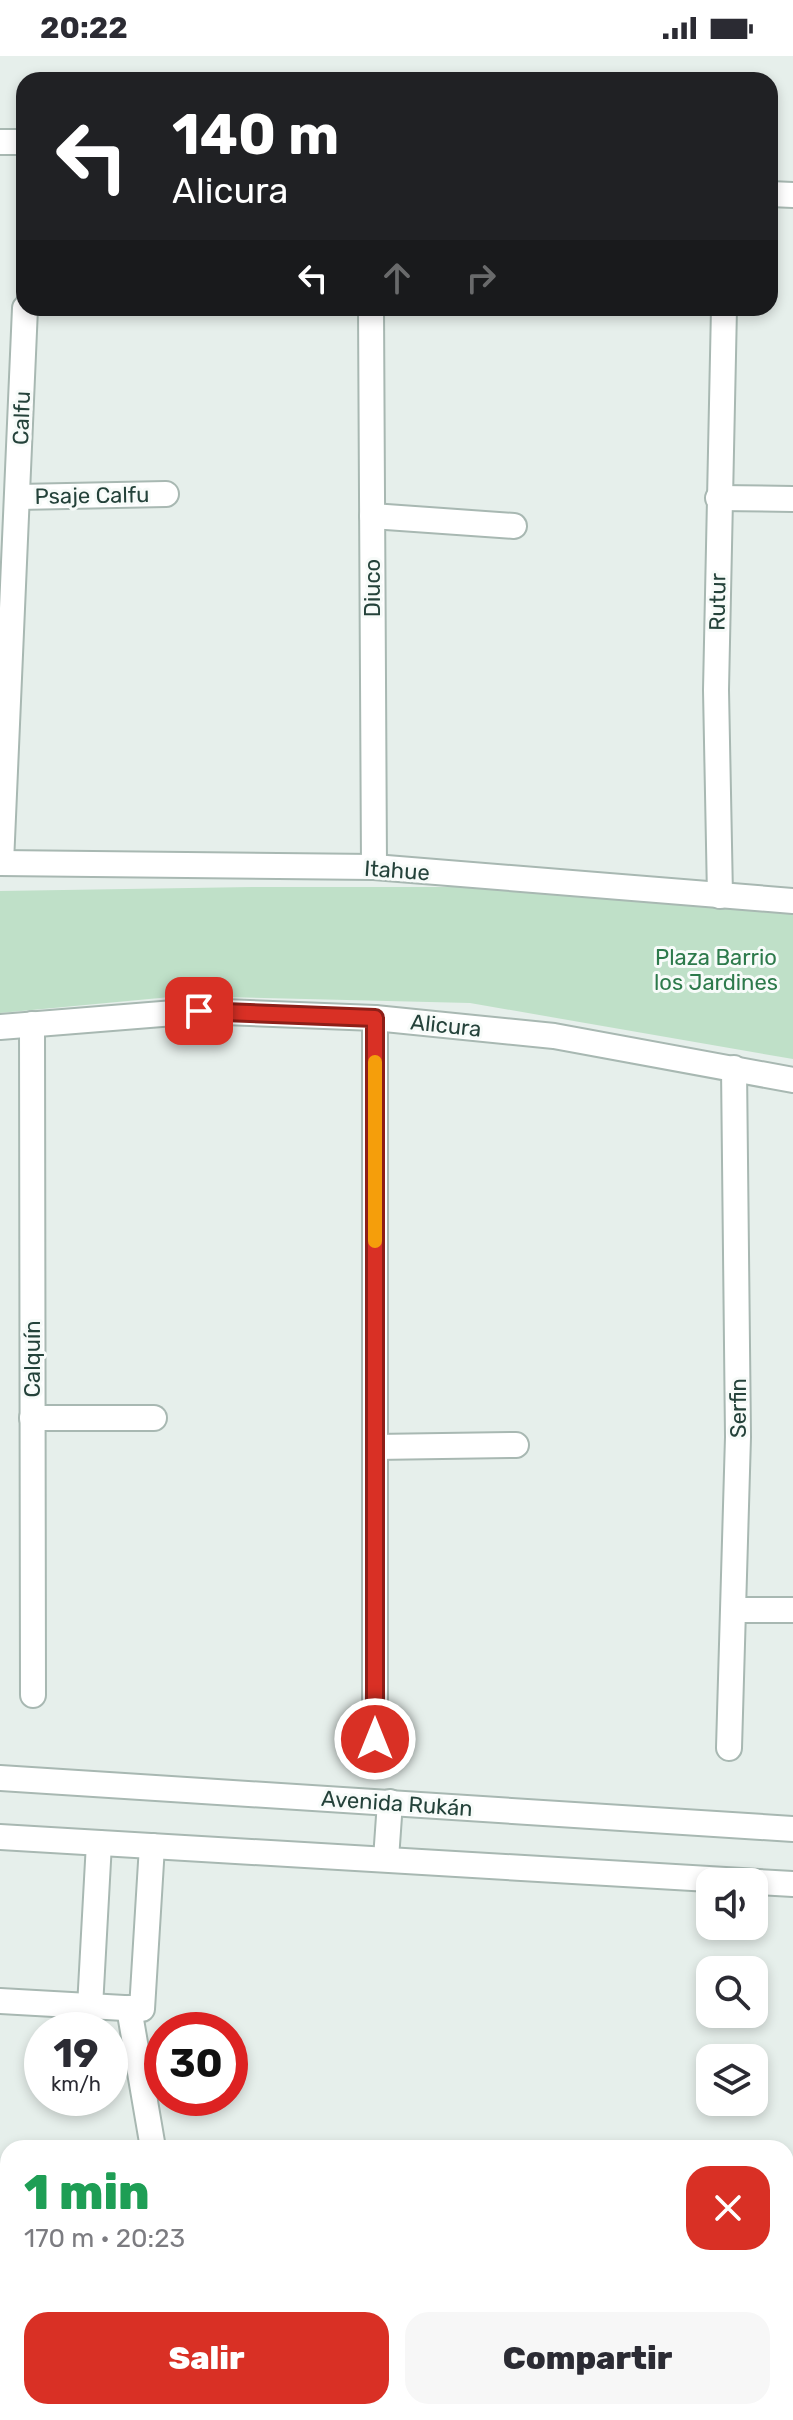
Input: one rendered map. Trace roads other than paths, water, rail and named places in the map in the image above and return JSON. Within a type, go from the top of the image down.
[{"type":"street","name":"Calfu","points":[[1,863],[25,316]]},
{"type":"street","name":"Diuco","points":[[371,316],[374,867]]},
{"type":"street","name":"Rutur","points":[[720,896],[716,690],[724,316]]},
{"type":"street","name":"Psaje Calfu","points":[[18,497],[166,494]]},
{"type":"street","points":[[718,498],[793,499]]},
{"type":"street","points":[[372,516],[514,526]]},
{"type":"street","name":"Itahue","points":[[1,863],[374,867],[793,901]]},
{"type":"street","name":"Alicura","points":[[0,1027],[199,1011],[375,1018],[554,1036],[793,1080]]},
{"type":"street","points":[[375,1018],[375,1739]]},
{"type":"street","name":"Calquín","points":[[32,1024],[33,1695]]},
{"type":"street","name":"Serfin","points":[[729,1748],[735,1610],[738,1375],[734,1068]]},
{"type":"street","points":[[32,1418],[154,1418]]},
{"type":"street","points":[[375,1447],[516,1445]]},
{"type":"street","points":[[735,1610],[793,1610]]},
{"type":"street","name":"Avenida Rukán","points":[[0,1778],[793,1829]]},
{"type":"street","points":[[386,1859],[390,1802]]},
{"type":"street","points":[[0,1837],[793,1884]]},
{"type":"street","points":[[90,2007],[99,1843]]},
{"type":"street","points":[[152,1846],[136,2008],[152,2140]]},
{"type":"street","points":[[0,2001],[136,2008]]},
{"type":"park label","name":"Plaza Barrio los Jardines","points":[[716,970]]}]
